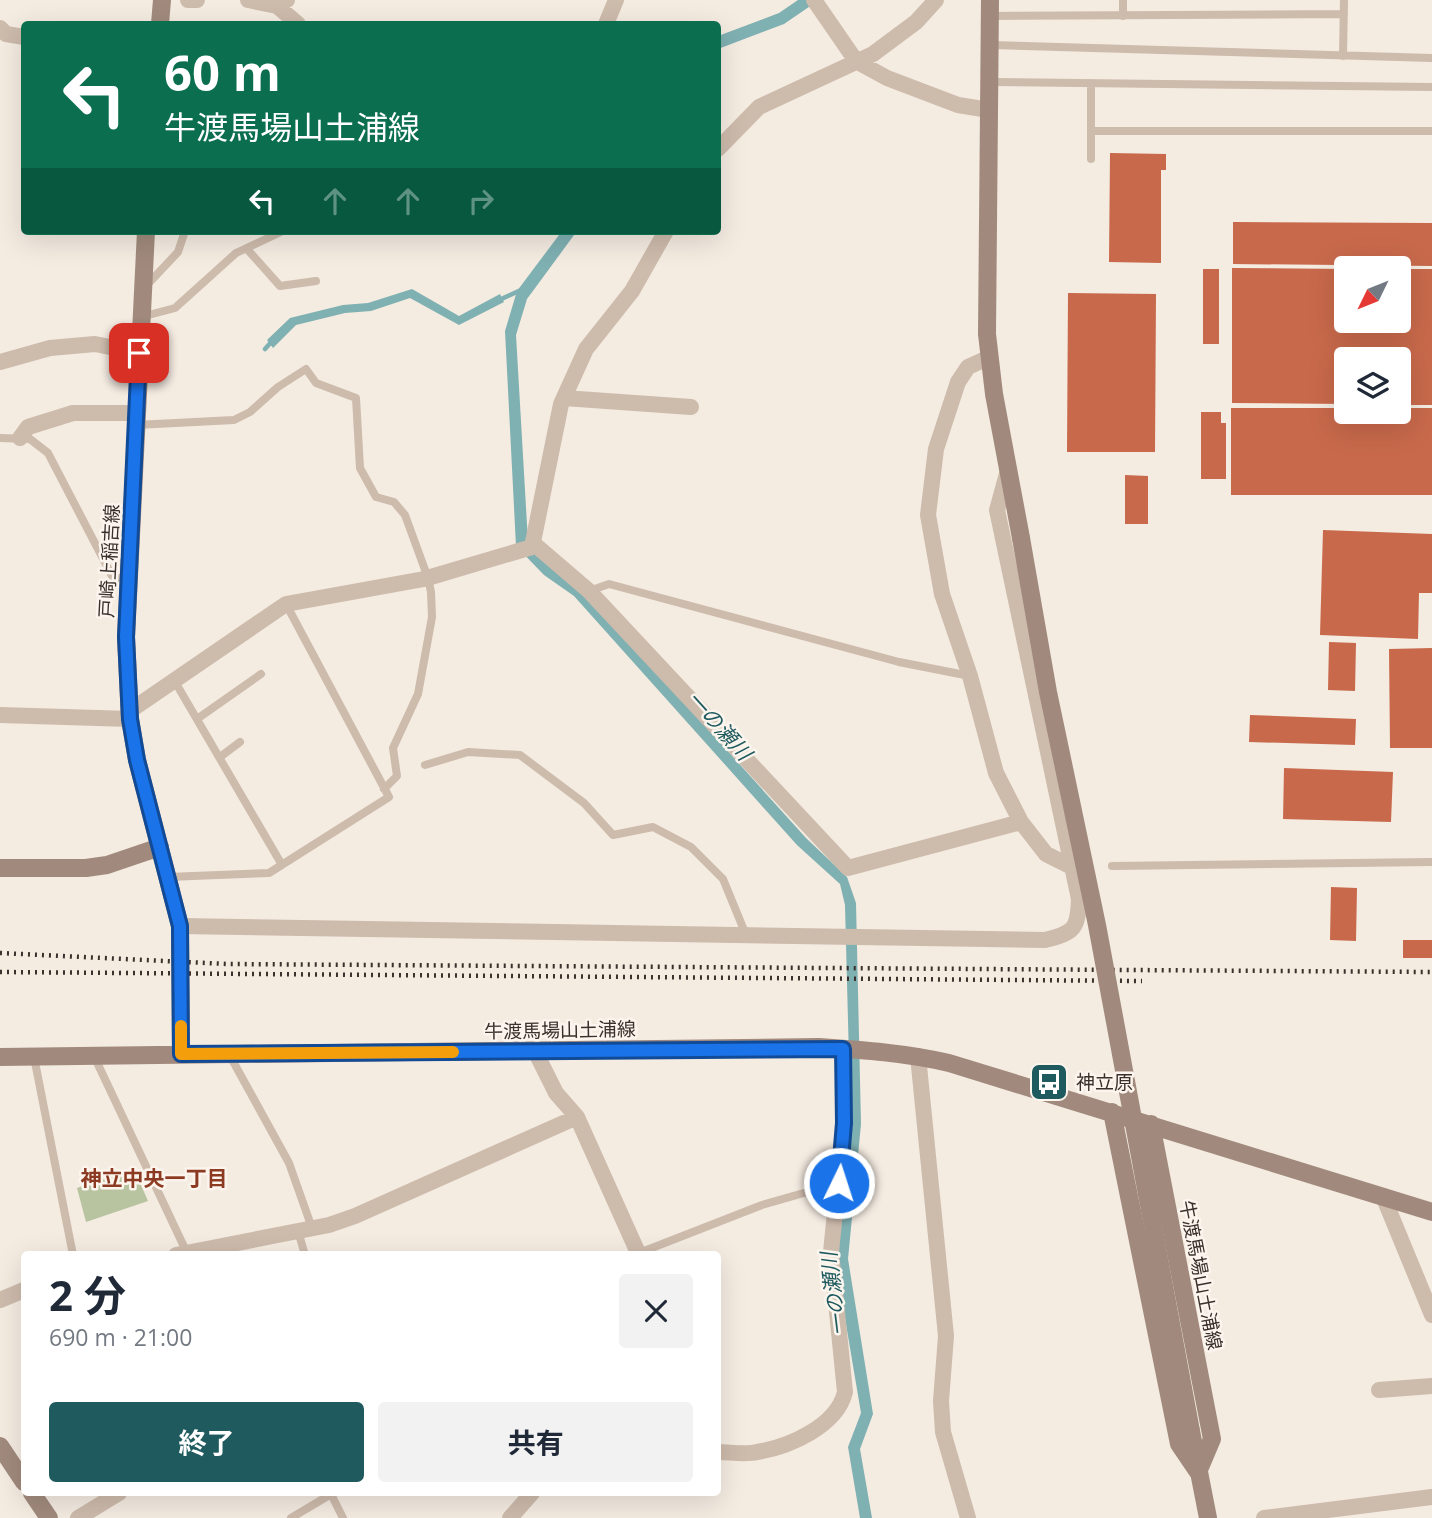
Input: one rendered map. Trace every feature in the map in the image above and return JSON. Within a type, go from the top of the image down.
[{"type":"main road","points":[[160,21],[162,0]]},
{"type":"main road","points":[[990,8],[986,281],[987,334],[994,394],[1048,692],[1097,925],[1208,1518]]},
{"type":"main road","name":"戸崎上稲吉線","points":[[146,235],[126,637],[130,714],[148,804],[180,926],[181,1054]]},
{"type":"main road","points":[[0,868],[86,868],[107,865],[160,847]]},
{"type":"main road","name":"牛渡馬場山土浦線","points":[[0,1057],[843,1049],[918,1056],[1151,1124],[1212,1439],[1198,1472]]},
{"type":"main road","points":[[1112,1112],[1179,1444],[1198,1472]]},
{"type":"main road","points":[[1151,1124],[1432,1212]]},
{"type":"main road","points":[[0,1446],[21,1478]]},
{"type":"main road","points":[[34,1496],[49,1518]]},
{"type":"street","points":[[188,0],[197,0]]},
{"type":"street","points":[[248,0],[282,3],[296,21]]},
{"type":"street","points":[[608,21],[617,0]]},
{"type":"street","points":[[721,146],[760,107],[873,54],[907,29],[936,0]]},
{"type":"street","points":[[815,2],[856,61],[887,78],[958,105],[989,110]]},
{"type":"street","points":[[0,28],[6,34],[21,36]]},
{"type":"street","points":[[0,715],[130,714],[174,679],[286,604],[428,578],[532,547],[564,398],[586,349],[632,291],[664,235]]},
{"type":"street","points":[[0,362],[50,348],[95,344],[139,353]]},
{"type":"street","points":[[990,357],[968,367],[958,382],[936,449],[928,515],[942,594],[970,676],[996,773],[1021,822],[1046,853],[1072,867]]},
{"type":"street","points":[[564,398],[691,407]]},
{"type":"street","points":[[20,438],[28,426],[73,413],[136,419]]},
{"type":"street","points":[[180,926],[1045,940],[1067,935],[1078,922],[1079,899],[998,510],[1009,467]]},
{"type":"street","points":[[533,542],[589,592],[848,868],[1021,822]]},
{"type":"street","points":[[721,1452],[755,1453],[776,1447],[819,1428],[830,1419],[843,1401],[845,1392],[831,1252],[844,1123],[843,1049]]},
{"type":"street","points":[[535,1051],[556,1093],[577,1117],[634,1251]]},
{"type":"street","points":[[918,1056],[946,1336],[941,1401],[943,1432],[968,1518]]},
{"type":"street","points":[[196,1251],[305,1230],[355,1216],[577,1117]]},
{"type":"street","points":[[1382,1196],[1432,1315]]},
{"type":"street","points":[[0,1300],[21,1291]]},
{"type":"street","points":[[1379,1390],[1432,1386]]},
{"type":"street","points":[[78,1518],[114,1496]]},
{"type":"street","points":[[510,1518],[529,1496]]},
{"type":"street","points":[[1264,1518],[1316,1514],[1432,1497]]},
{"type":"lane","points":[[1123,0],[1123,16]]},
{"type":"lane","points":[[1343,56],[1344,0]]},
{"type":"lane","points":[[990,8],[1123,16],[1343,14]]},
{"type":"lane","points":[[990,45],[1432,58]]},
{"type":"lane","points":[[989,82],[1432,87]]},
{"type":"lane","points":[[1091,85],[1091,159]]},
{"type":"lane","points":[[1091,131],[1432,131]]},
{"type":"lane","points":[[142,290],[178,252],[184,235]]},
{"type":"lane","points":[[141,317],[175,308],[236,253],[276,235]]},
{"type":"lane","points":[[247,249],[280,286],[316,281]]},
{"type":"lane","points":[[136,419],[234,420],[250,412],[278,387],[306,369],[316,383],[356,398],[360,468],[376,497],[394,502],[405,515],[428,578],[432,617],[418,694],[393,748],[397,776],[384,789]]},
{"type":"lane","points":[[0,438],[30,439],[48,453],[112,576],[129,581]]},
{"type":"lane","points":[[589,592],[609,583],[899,662],[970,676]]},
{"type":"lane","points":[[168,877],[269,873],[388,797],[286,604]]},
{"type":"lane","points":[[197,719],[261,674]]},
{"type":"lane","points":[[174,679],[282,864]]},
{"type":"lane","points":[[220,757],[240,742]]},
{"type":"lane","points":[[425,765],[468,752],[520,755],[584,803],[613,835],[653,827],[691,847],[723,879],[746,935]]},
{"type":"lane","points":[[1112,866],[1432,862]]},
{"type":"lane","points":[[229,1054],[289,1163],[305,1230],[305,1251]]},
{"type":"lane","points":[[94,1056],[180,1251]]},
{"type":"lane","points":[[34,1057],[72,1251]]},
{"type":"lane","points":[[643,1251],[762,1205],[839,1183]]},
{"type":"lane","points":[[291,1518],[327,1496]]},
{"type":"lane","points":[[333,1496],[343,1518]]},
{"type":"green space","points":[[134,1169],[148,1201],[86,1222],[77,1188]]},
{"type":"water","points":[[798,0],[819,0],[784,24],[721,48],[721,35],[779,13]]},
{"type":"water","points":[[559,235],[574,235],[527,299],[516,335],[528,542],[580,587],[806,838],[847,877],[856,903],[861,1124],[848,1259],[873,1414],[860,1449],[872,1518],[860,1518],[848,1447],[861,1413],[835,1259],[849,1059],[845,905],[840,884],[797,845],[574,596],[544,575],[516,546],[505,331],[517,291]]},
{"type":"water","points":[[412,289],[459,316],[500,294],[504,302],[459,325],[410,298],[371,311],[345,313],[296,325],[273,348],[267,340],[290,318],[343,305],[368,303]]},
{"type":"building","points":[[1110,153],[1166,154],[1166,170],[1161,170],[1161,263],[1109,262]]},
{"type":"building","points":[[1233,222],[1432,223],[1432,266],[1411,266],[1411,256],[1334,256],[1334,265],[1233,264]]},
{"type":"building","points":[[1232,268],[1334,269],[1334,333],[1411,333],[1411,269],[1432,269],[1432,405],[1411,405],[1411,347],[1334,347],[1334,404],[1232,403]]},
{"type":"building","points":[[1203,269],[1219,269],[1219,344],[1203,344]]},
{"type":"building","points":[[1068,293],[1156,294],[1155,452],[1067,452]]},
{"type":"building","points":[[1231,408],[1334,408],[1334,424],[1411,424],[1411,408],[1432,408],[1432,495],[1231,495]]},
{"type":"building","points":[[1201,412],[1221,412],[1221,423],[1226,423],[1226,479],[1201,479]]},
{"type":"building","points":[[1125,475],[1148,476],[1148,524],[1125,524]]},
{"type":"building","points":[[1323,530],[1432,534],[1432,593],[1419,593],[1418,639],[1320,635]]},
{"type":"building","points":[[1329,642],[1356,643],[1355,691],[1328,690]]},
{"type":"building","points":[[1432,648],[1432,748],[1390,748],[1389,649]]},
{"type":"building","points":[[1250,715],[1356,719],[1355,745],[1249,742]]},
{"type":"building","points":[[1284,768],[1393,772],[1391,822],[1283,819]]},
{"type":"building","points":[[1331,887],[1357,888],[1356,941],[1330,940]]},
{"type":"building","points":[[1403,940],[1432,940],[1432,958],[1403,958]]},
{"type":"waterway","points":[[497,301],[521,290]]},
{"type":"waterway","points":[[265,349],[273,340]]},
{"type":"railway","points":[[0,953],[227,964],[1432,972]]},
{"type":"railway","points":[[0,972],[1142,981]]},
{"type":"slow traffic","points":[[181,1026],[181,1054],[453,1052]]},
{"type":"place","name":"神立原","points":[[1049,1082]]},
{"type":"district","name":"神立中央一丁目","points":[[154,1179]]},
{"type":"route","points":[[139,353],[126,637],[127,677],[137,760],[180,926],[181,1054],[843,1049],[844,1123],[839,1183]]},
{"type":"water label","name":"一の瀬川","points":[[719,726]]},
{"type":"water label","name":"一の瀬川","points":[[834,1294]]}]
